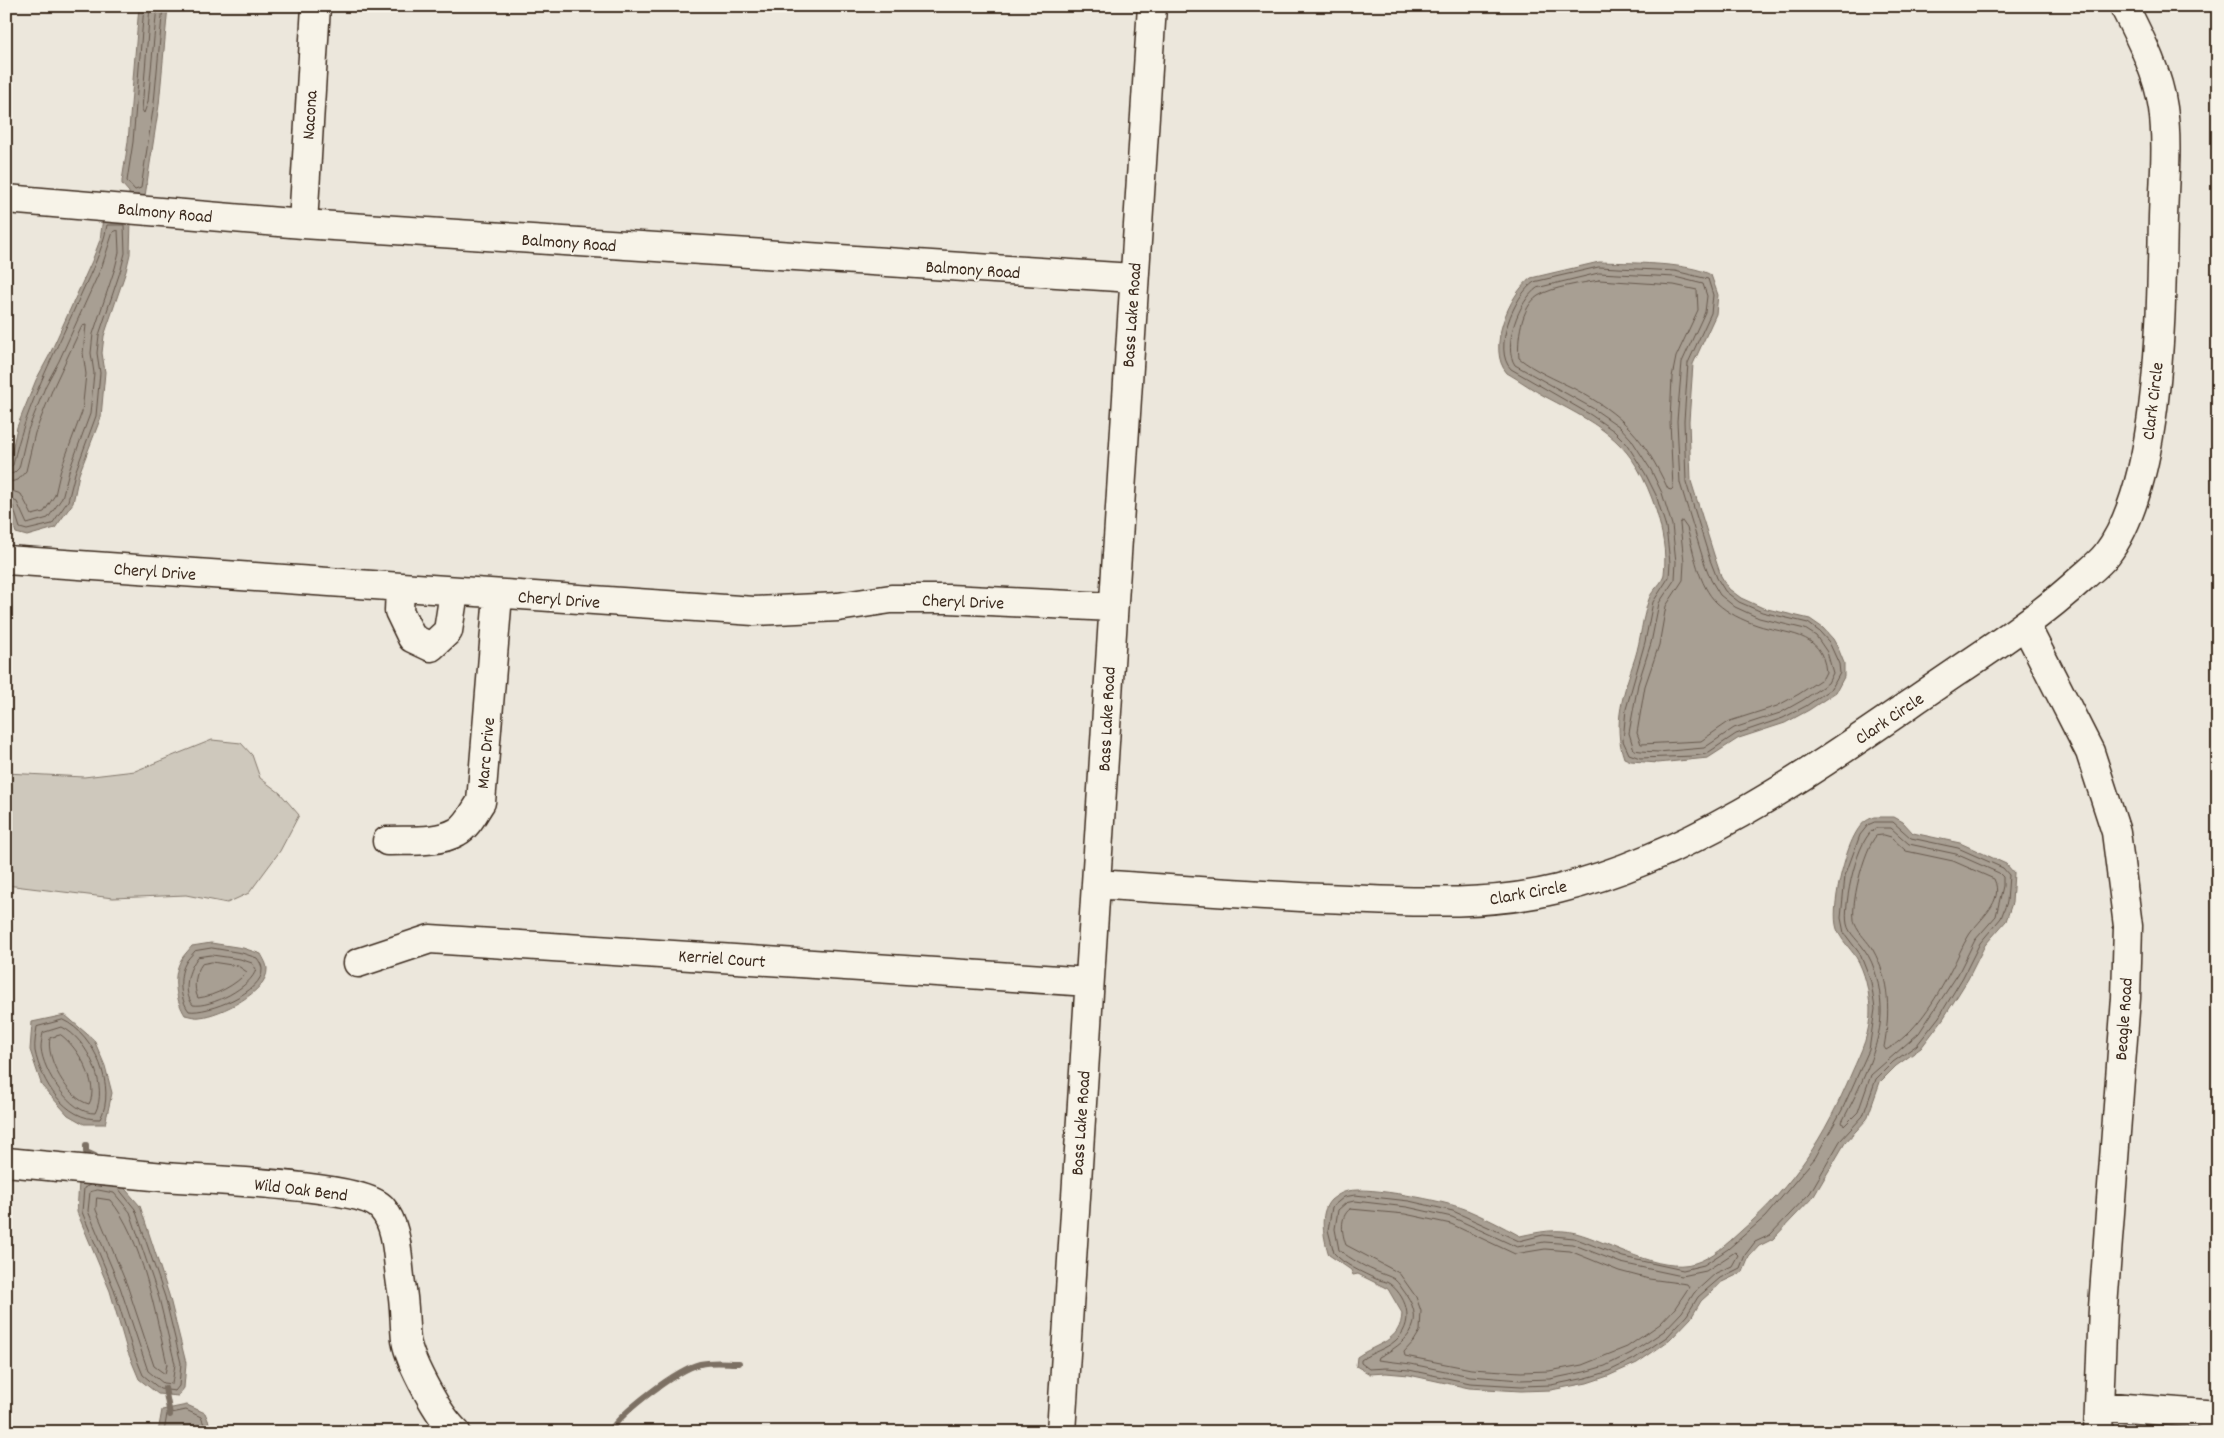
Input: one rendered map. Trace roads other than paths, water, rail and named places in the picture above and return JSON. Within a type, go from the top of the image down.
[{"type":"street","name":"Nacona","points":[[303,224],[316,6]]},
{"type":"street","name":"Bass Lake Road","points":[[1061,1432],[1112,607],[1152,6]]},
{"type":"street","name":"Clark Circle","points":[[1096,884],[1414,902],[1488,900],[1554,890],[1610,874],[1697,837],[1783,788],[2026,626],[2053,605],[2107,555],[2128,517],[2142,474],[2156,378],[2162,256],[2163,107],[2150,59],[2124,6]]},
{"type":"street","name":"Balmony Road","points":[[6,199],[303,224],[1013,272],[1133,278]]},
{"type":"street","name":"Cheryl Drive","points":[[6,560],[754,611],[838,607],[891,599],[949,599],[1112,607]]},
{"type":"street","points":[[400,588],[399,611],[412,638],[431,647],[448,631],[454,592]]},
{"type":"street","name":"Marc Drive","points":[[387,841],[434,839],[456,832],[468,821],[480,802],[498,595]]},
{"type":"street","name":"Beagle Road","points":[[2026,626],[2090,752],[2116,832],[2128,926],[2126,998],[2103,1307],[2098,1419]]},
{"type":"street","name":"Kerriel Court","points":[[358,963],[430,940],[1089,982]]},
{"type":"street","name":"Wild Oak Bend","points":[[6,1162],[165,1177],[304,1186],[360,1196],[382,1207],[393,1230],[406,1306],[406,1342],[429,1397],[456,1432]]},
{"type":"street","points":[[2098,1419],[2218,1415]]},
{"type":"water","points":[[139,6],[168,6],[159,105],[145,196],[137,195],[134,199],[129,200],[129,192],[122,184],[122,181],[128,142]]},
{"type":"water","points":[[103,218],[131,220],[130,254],[104,336],[102,353],[105,372],[101,417],[79,474],[73,503],[55,528],[27,536],[16,533],[6,503],[6,479],[17,427],[36,380],[49,356],[92,261],[100,240]]},
{"type":"water","points":[[1599,262],[1673,265],[1711,275],[1718,295],[1716,314],[1693,364],[1689,421],[1691,481],[1721,576],[1729,589],[1741,598],[1763,608],[1810,619],[1823,628],[1833,639],[1844,663],[1844,677],[1836,692],[1785,723],[1739,738],[1708,758],[1658,763],[1631,761],[1624,758],[1619,733],[1621,708],[1649,599],[1652,592],[1662,581],[1664,574],[1663,541],[1656,510],[1638,468],[1615,440],[1585,418],[1507,373],[1501,363],[1499,351],[1503,323],[1515,296],[1523,286],[1531,278]]},
{"type":"water","points":[[1874,817],[1894,817],[1903,822],[1913,833],[1960,843],[2006,864],[2014,873],[2012,903],[2006,921],[1985,945],[1968,979],[1943,1019],[1921,1048],[1896,1066],[1880,1082],[1867,1119],[1845,1143],[1814,1196],[1773,1239],[1759,1246],[1749,1257],[1743,1272],[1722,1282],[1701,1301],[1691,1318],[1670,1340],[1637,1363],[1587,1383],[1551,1390],[1521,1391],[1469,1388],[1409,1375],[1370,1374],[1356,1366],[1357,1357],[1393,1336],[1401,1323],[1402,1313],[1388,1289],[1358,1274],[1353,1275],[1351,1270],[1329,1255],[1323,1227],[1324,1212],[1331,1200],[1344,1192],[1358,1190],[1389,1192],[1424,1198],[1465,1209],[1520,1236],[1548,1231],[1576,1233],[1650,1261],[1681,1265],[1701,1261],[1720,1250],[1777,1196],[1819,1139],[1865,1042],[1870,1017],[1869,995],[1862,969],[1837,929],[1835,908],[1840,879],[1852,840],[1862,824]]},
{"type":"water","points":[[211,943],[243,948],[261,954],[267,967],[265,978],[252,994],[230,1007],[200,1017],[185,1015],[177,996],[176,975],[178,968],[182,958],[192,946]]},
{"type":"water","points":[[65,1015],[94,1040],[105,1066],[112,1093],[105,1124],[84,1124],[68,1115],[42,1086],[30,1050],[32,1022]]},
{"type":"water","points":[[79,1182],[120,1183],[140,1206],[169,1295],[186,1363],[184,1388],[178,1396],[158,1394],[139,1379],[127,1350],[110,1291],[77,1212]]},
{"type":"water","points":[[187,1405],[205,1413],[213,1432],[158,1432],[162,1410]]},
{"type":"waterway","points":[[86,1145],[86,1152],[95,1156],[96,1161]]},
{"type":"waterway","points":[[609,1432],[626,1413],[651,1392],[678,1374],[705,1363],[739,1363]]},
{"type":"waterway","points":[[165,1388],[170,1415]]}]
